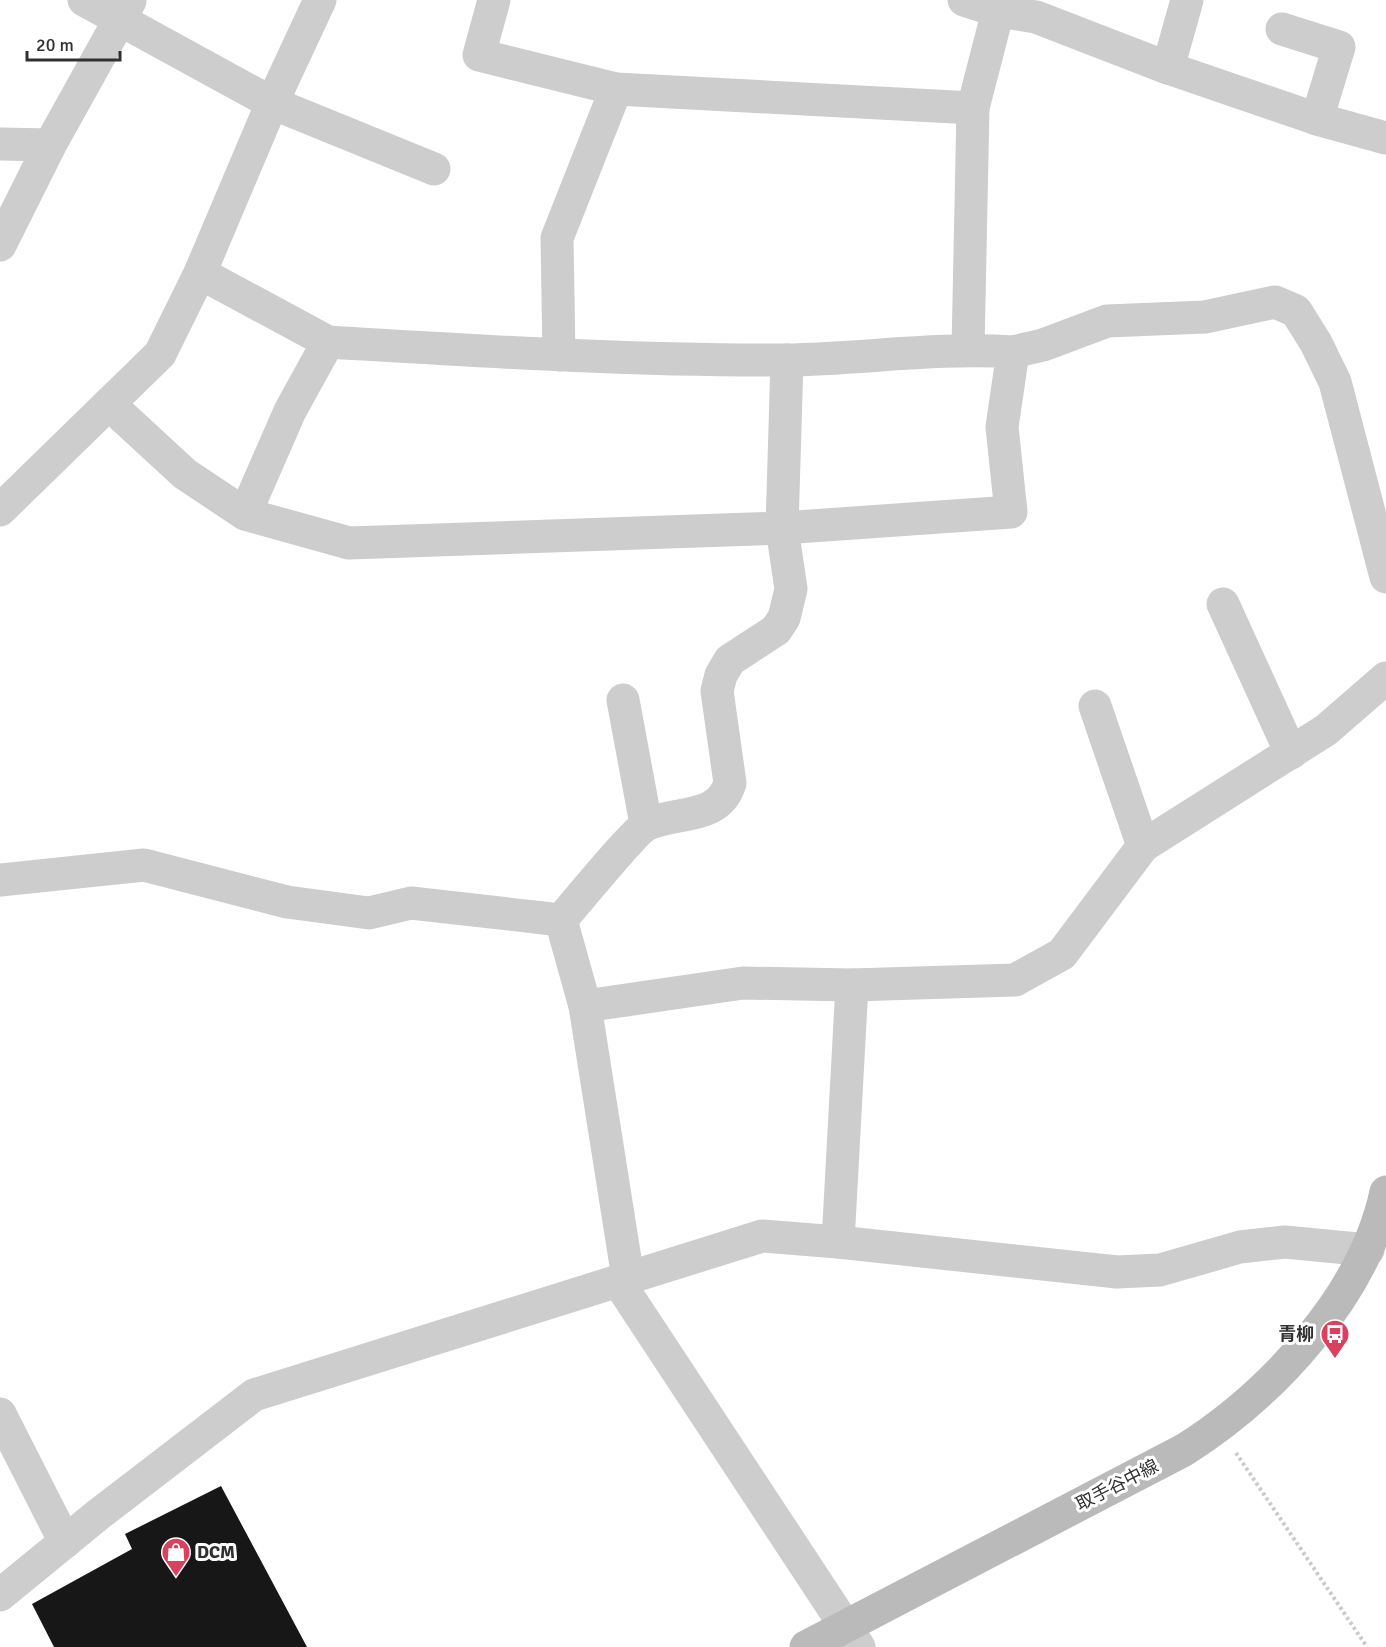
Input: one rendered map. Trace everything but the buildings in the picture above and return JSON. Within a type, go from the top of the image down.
[{"type":"main road","name":"取手谷中線","points":[[806,1647],[852,1637],[1219,1428],[1265,1388],[1304,1344],[1377,1252],[1386,1192]]},
{"type":"street","points":[[84,0],[125,9],[272,103],[434,169]]},
{"type":"street","points":[[0,510],[160,354],[200,273],[272,103],[320,0]]},
{"type":"street","points":[[494,0],[479,56],[616,89],[973,108]]},
{"type":"street","points":[[964,0],[1014,8],[1168,68],[1317,119],[1386,138]]},
{"type":"street","points":[[1168,68],[1187,0]]},
{"type":"street","points":[[968,349],[973,108],[1014,8]]},
{"type":"street","points":[[0,245],[50,145],[125,9]]},
{"type":"street","points":[[1282,29],[1339,46],[1317,119]]},
{"type":"street","points":[[559,355],[557,238],[616,89]]},
{"type":"street","points":[[0,144],[50,145]]},
{"type":"street","points":[[200,273],[328,342],[559,355],[788,360],[968,349],[1013,352],[1043,345],[1107,321],[1205,317],[1275,302],[1296,311],[1316,343],[1335,382],[1386,577]]},
{"type":"street","points":[[244,514],[290,411],[328,342]]},
{"type":"street","points":[[109,404],[185,474],[244,514],[349,543],[782,528],[1011,512],[1002,427],[1013,352]]},
{"type":"street","points":[[561,920],[646,824],[710,808],[726,796],[730,783],[717,691],[721,675],[730,660],[776,630],[784,618],[791,589],[782,528],[788,360]]},
{"type":"street","points":[[1223,604],[1291,753]]},
{"type":"street","points":[[585,1006],[743,983],[852,985],[1015,980],[1062,954],[1143,846],[1326,730],[1386,678]]},
{"type":"street","points":[[623,700],[646,824]]},
{"type":"street","points":[[1095,706],[1143,846]]},
{"type":"street","points":[[0,880],[144,865],[287,903],[369,913],[411,903],[561,920]]},
{"type":"street","points":[[561,920],[585,1006],[623,1280],[852,1637]]},
{"type":"street","points":[[838,1242],[852,985]]},
{"type":"street","points":[[0,1595],[254,1395],[762,1236],[1117,1272],[1160,1270],[1240,1247],[1285,1242],[1377,1252]]},
{"type":"street","points":[[0,1414],[65,1542]]},
{"type":"path","points":[[1219,1428],[1367,1647]]},
{"type":"place","name":"青柳","points":[[1335,1360]]},
{"type":"place","name":"DCM","points":[[176,1578]]}]
